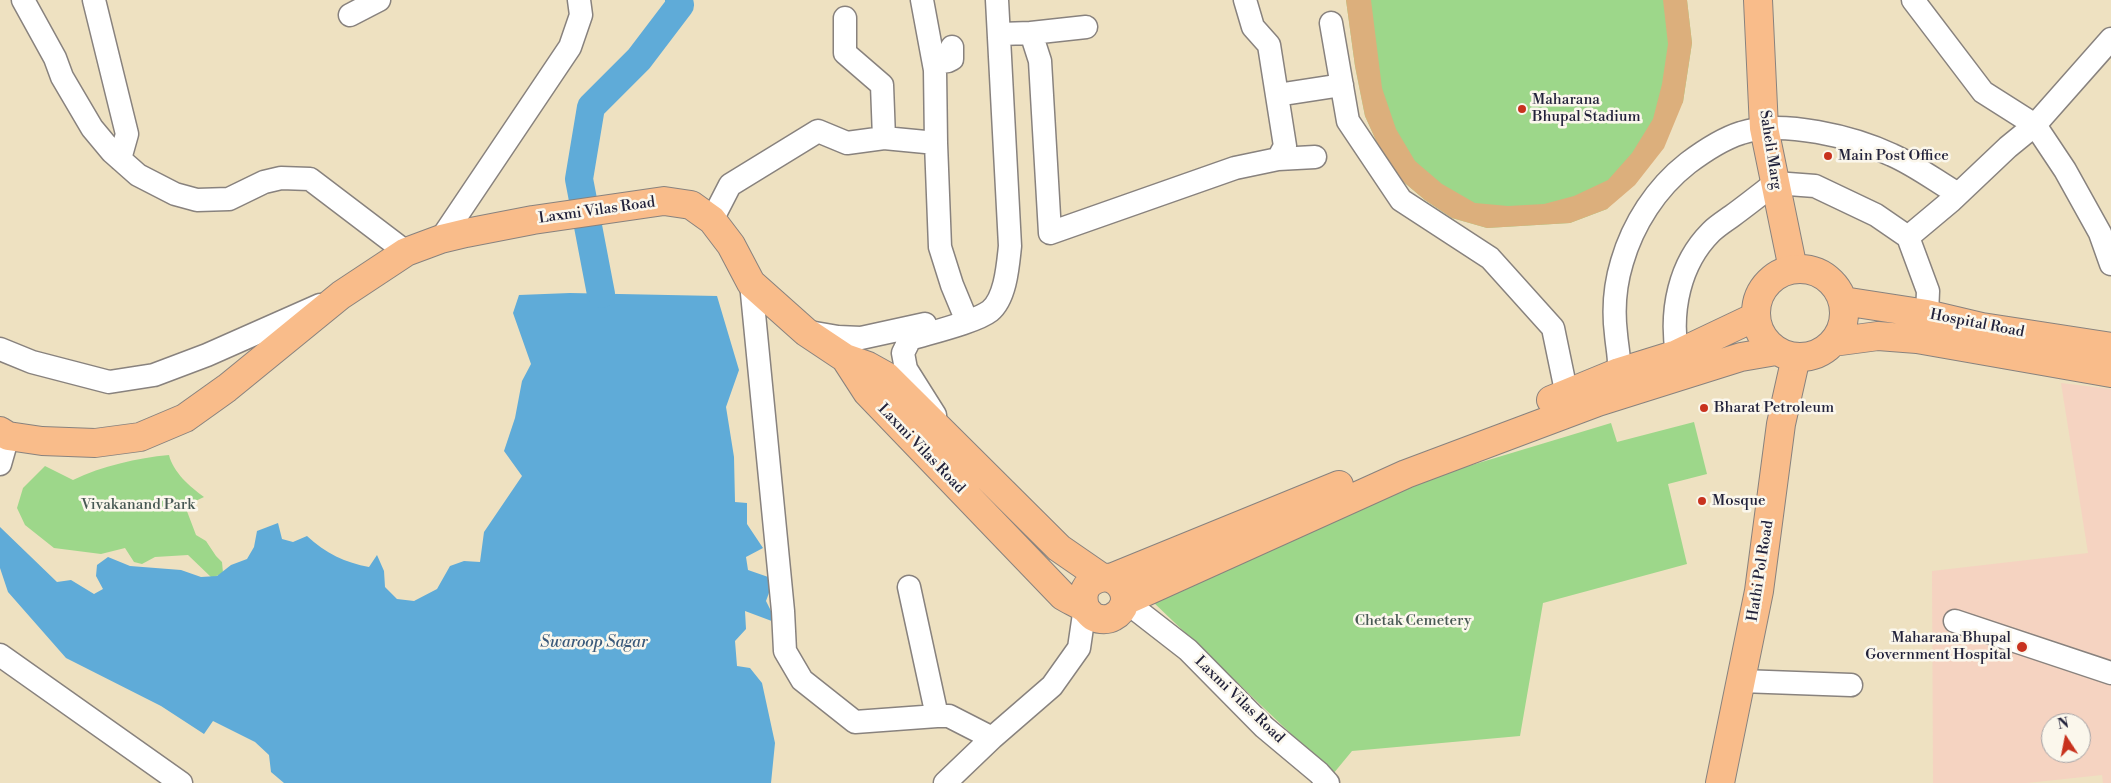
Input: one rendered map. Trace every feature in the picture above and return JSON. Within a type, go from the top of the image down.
[{"type":"main road","name":"Saheli Marg","points":[[1758,0],[1764,128],[1793,269]]},
{"type":"main road","name":"Laxmi Vilas Road","points":[[4,433],[42,441],[95,444],[140,437],[186,418],[227,388],[341,295],[406,252],[454,236],[552,217],[664,201],[691,205],[712,220],[732,245],[751,282],[806,332],[845,358],[868,366],[886,376],[1060,548],[1106,578],[1119,583],[1126,601],[1120,613],[1108,620],[1094,617],[1085,608],[1062,596],[867,392],[845,358]]},
{"type":"main road","points":[[1085,608],[1083,598],[1085,588],[1092,581],[1106,578],[1568,403],[1741,357],[1786,354],[1810,356],[1822,351],[1833,342],[1843,323],[1843,301],[1838,291],[1824,276],[1804,269],[1782,272],[1764,286],[1759,295],[1755,317],[1762,336],[1786,354]]},
{"type":"main road","name":"Hospital Road","points":[[1843,301],[1927,314],[1982,327],[2111,346]]},
{"type":"main road","points":[[1126,601],[1568,403],[1619,372],[1677,354],[1755,317]]},
{"type":"main road","points":[[1833,342],[1878,336],[1917,339],[2111,373]]},
{"type":"main road","name":"Hathi Pol Road","points":[[1720,783],[1760,591],[1781,424],[1786,354]]},
{"type":"street","points":[[23,0],[55,58],[73,98],[92,128],[120,159],[138,175],[175,194],[196,200],[229,199],[264,182],[281,178],[310,179],[406,252]]},
{"type":"street","points":[[94,0],[127,134],[120,159]]},
{"type":"street","points":[[350,15],[380,0]]},
{"type":"street","points":[[454,236],[570,47],[581,15],[579,0]]},
{"type":"street","points":[[922,0],[934,63],[940,247],[952,285],[964,314]]},
{"type":"street","points":[[954,444],[906,369],[903,352],[910,339],[964,322],[990,311],[1000,295],[1008,276],[1010,246],[998,0]]},
{"type":"street","points":[[1245,0],[1254,27],[1270,45],[1285,146],[1278,159]]},
{"type":"street","points":[[1913,0],[1983,92],[2035,124],[2106,231],[2111,264]]},
{"type":"street","points":[[845,18],[845,53],[882,85],[884,138]]},
{"type":"street","points":[[1331,23],[1348,121],[1401,200],[1490,258],[1553,328],[1568,403]]},
{"type":"street","points":[[1000,34],[1031,33],[1086,27]]},
{"type":"street","points":[[1031,33],[1040,60],[1050,233],[1235,168],[1278,159],[1315,157]]},
{"type":"street","points":[[1908,237],[2035,124],[2111,38]]},
{"type":"street","points":[[934,63],[948,61],[952,58],[952,47]]},
{"type":"street","points":[[1277,95],[1342,85]]},
{"type":"street","points":[[1619,372],[1620,359],[1615,309],[1622,262],[1640,219],[1667,182],[1700,154],[1741,133],[1764,128],[1816,132],[1868,145],[1894,156],[1958,194]]},
{"type":"street","points":[[712,220],[730,186],[818,131],[847,143],[884,138],[936,143]]},
{"type":"street","points":[[1677,354],[1674,335],[1675,314],[1678,292],[1686,267],[1699,246],[1712,231],[1776,184],[1815,186],[1876,214],[1908,237],[1928,291],[1927,314]]},
{"type":"street","points":[[751,282],[782,602],[784,651],[802,680],[855,722],[949,716],[992,738]]},
{"type":"street","points":[[0,349],[32,362],[109,382],[154,375],[207,355],[341,295]]},
{"type":"street","points":[[806,332],[838,337],[861,338],[964,314],[987,305],[1000,295]]},
{"type":"street","points":[[0,464],[4,433]]},
{"type":"street","points":[[909,587],[937,716]]},
{"type":"street","name":"Laxmi Vilas Road","points":[[1126,601],[1188,650],[1264,727],[1319,773],[1328,783]]},
{"type":"street","points":[[945,783],[992,738],[1052,686],[1079,648],[1085,608]]},
{"type":"street","points":[[1955,621],[2111,673]]},
{"type":"street","points":[[0,654],[181,783]]},
{"type":"street","points":[[1741,681],[1850,685]]},
{"type":"shaded area","name":"Maharana Bhupal Government Hospital","points":[[2061,383],[2111,389],[2111,783],[2103,783],[2102,775],[2027,783],[1933,783],[1932,571],[2088,553]]},
{"type":"green space","name":"Maharana Bhupal Stadium","points":[[1346,0],[1687,0],[1692,43],[1683,102],[1607,209],[1570,223],[1487,228],[1452,218],[1425,200],[1400,179],[1383,156],[1365,116],[1355,66]]},
{"type":"green space","name":"Chetak Cemetery","points":[[1694,422],[1707,474],[1668,484],[1687,564],[1543,603],[1520,736],[1352,751],[1333,774],[1152,601],[1289,537],[1452,471],[1611,423],[1617,442]]},
{"type":"green space","name":"Vivakanand Park","points":[[169,455],[178,473],[204,497],[185,506],[196,535],[206,541],[222,562],[223,573],[212,578],[188,555],[155,557],[142,564],[134,562],[125,548],[101,554],[54,548],[25,525],[17,508],[23,488],[45,466],[73,480],[120,463]]},
{"type":"water","name":"Swaroop Sagar","points":[[570,293],[717,296],[739,370],[726,407],[734,457],[735,502],[747,503],[747,524],[763,548],[746,557],[748,570],[774,579],[766,601],[777,623],[745,611],[746,629],[735,641],[737,666],[750,668],[762,683],[775,743],[771,783],[284,783],[271,772],[269,755],[255,742],[213,721],[204,734],[161,706],[66,658],[8,592],[0,568],[0,527],[57,582],[71,580],[94,594],[103,589],[96,576],[97,565],[108,557],[130,566],[181,570],[201,577],[217,576],[231,565],[247,559],[254,547],[257,531],[278,523],[282,539],[293,542],[307,536],[328,552],[352,563],[369,567],[377,555],[384,571],[385,587],[397,599],[414,601],[437,589],[450,566],[464,561],[480,562],[484,532],[522,476],[504,451],[515,418],[522,381],[531,364],[513,313],[519,295]]},
{"type":"building","points":[[1346,0],[1371,0],[1382,88],[1396,129],[1415,161],[1442,184],[1475,203],[1508,206],[1544,204],[1574,196],[1608,180],[1632,153],[1653,119],[1662,84],[1668,44],[1663,0],[1687,0],[1692,43],[1683,102],[1664,148],[1635,185],[1607,209],[1570,223],[1487,228],[1452,218],[1425,200],[1400,179],[1383,156],[1365,116],[1355,66]]},
{"type":"waterway","points":[[601,294],[579,179],[591,107],[639,59],[680,5],[679,0]]},
{"type":"place","name":"Maharana Bhupal Stadium","points":[[1522,109]]},
{"type":"place","name":"Main Post Office","points":[[1828,156]]},
{"type":"place","name":"Bharat Petroleum","points":[[1704,408]]},
{"type":"place","name":"Mosque","points":[[1702,501]]},
{"type":"place","name":"Maharana Bhupal Government Hospital","points":[[2022,647]]}]
